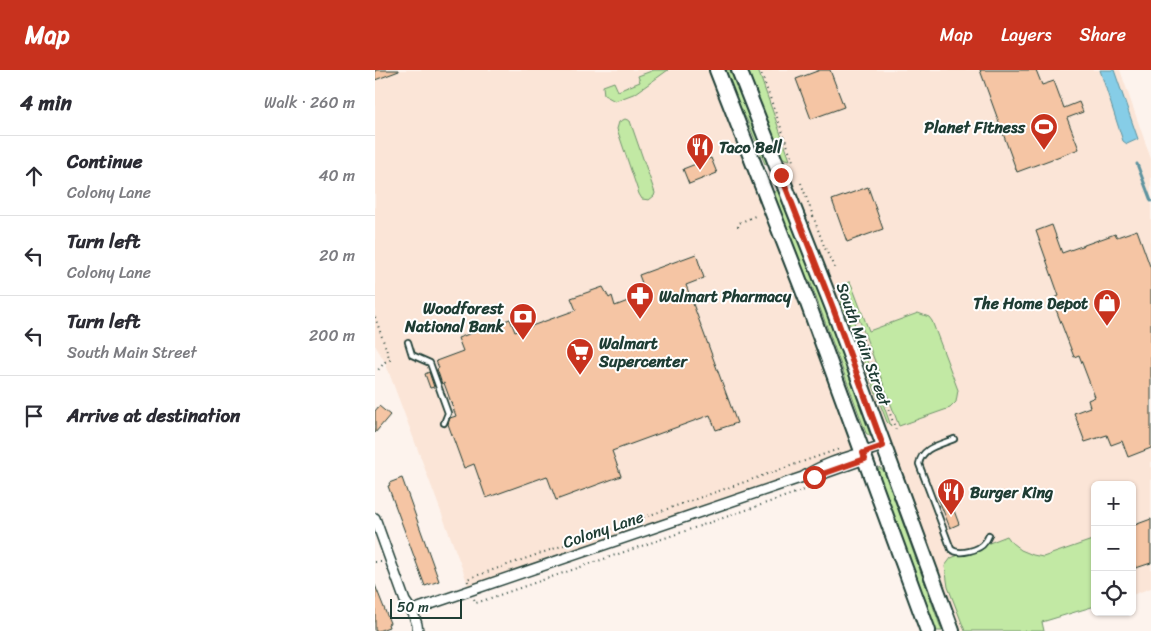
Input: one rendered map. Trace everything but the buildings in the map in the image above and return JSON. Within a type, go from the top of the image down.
[{"type":"main road","points":[[717,70],[799,280],[928,631]]},
{"type":"main road","name":"South Main Street","points":[[739,70],[833,308],[952,631]]},
{"type":"street","name":"Colony Lane","points":[[413,610],[803,477],[812,470],[843,458],[864,456],[883,446]]},
{"type":"street","points":[[375,518],[405,601],[413,610],[418,631]]},
{"type":"lane","points":[[408,342],[412,355],[430,363],[447,414],[443,423]]},
{"type":"lane","points":[[954,439],[925,451],[920,457],[919,464],[951,549],[961,553],[970,550],[985,544],[989,535]]},
{"type":"path","points":[[760,70],[793,161]]},
{"type":"path","points":[[801,183],[835,269]]},
{"type":"path","points":[[738,227],[739,223],[755,216]]},
{"type":"path","points":[[843,288],[897,433]]},
{"type":"path","points":[[375,317],[391,360],[385,362],[378,370]]},
{"type":"path","points":[[469,584],[467,578],[839,449]]},
{"type":"path","points":[[473,595],[475,603],[821,484]]},
{"type":"shaded area","points":[[375,70],[717,70],[863,453],[469,590],[385,362],[375,345]]},
{"type":"shaded area","points":[[746,70],[1120,70],[1151,159],[1151,588],[1136,594],[1136,481],[1091,481],[1091,607],[1042,622],[1044,631],[958,631],[825,264]]},
{"type":"green space","points":[[654,70],[668,70],[636,93],[615,101],[604,95],[603,86],[614,82],[618,91],[640,82],[638,76]]},
{"type":"green space","points":[[723,70],[731,70],[768,162],[765,164],[747,120],[733,96]]},
{"type":"green space","points":[[748,70],[758,70],[790,160],[778,154],[748,76]]},
{"type":"green space","points":[[625,119],[630,121],[655,193],[649,200],[642,199],[639,194],[617,129],[619,122]]},
{"type":"green space","points":[[778,190],[812,273],[871,437],[866,433],[810,281],[802,273],[775,203],[775,191]]},
{"type":"green space","points":[[848,282],[852,286],[869,331],[918,313],[929,317],[958,390],[956,402],[950,408],[899,426],[846,284]]},
{"type":"green space","points":[[842,296],[849,308],[891,426],[887,422],[841,302]]},
{"type":"green space","points":[[879,467],[884,471],[942,631],[934,631],[878,473]]},
{"type":"green space","points":[[1007,536],[1021,550],[1043,557],[1091,540],[1091,607],[1042,622],[1044,631],[965,631],[948,587],[945,566],[951,558]]},
{"type":"water","points":[[1100,70],[1114,70],[1138,139],[1127,144],[1123,141]]},
{"type":"waterway","points":[[1137,164],[1151,201]]},
{"type":"place","name":"Planet Fitness","points":[[1044,151]]},
{"type":"place","name":"Taco Bell","points":[[700,171]]},
{"type":"place","name":"Walmart Pharmacy","points":[[640,320]]},
{"type":"place","name":"The Home Depot","points":[[1107,327]]},
{"type":"place","name":"Woodforest National Bank","points":[[523,341]]},
{"type":"place","name":"Walmart Supercenter","points":[[580,376]]},
{"type":"place","name":"Burger King","points":[[951,516]]},
{"type":"route","points":[[781,175],[833,308],[883,446],[863,453],[865,459],[814,477]]}]
